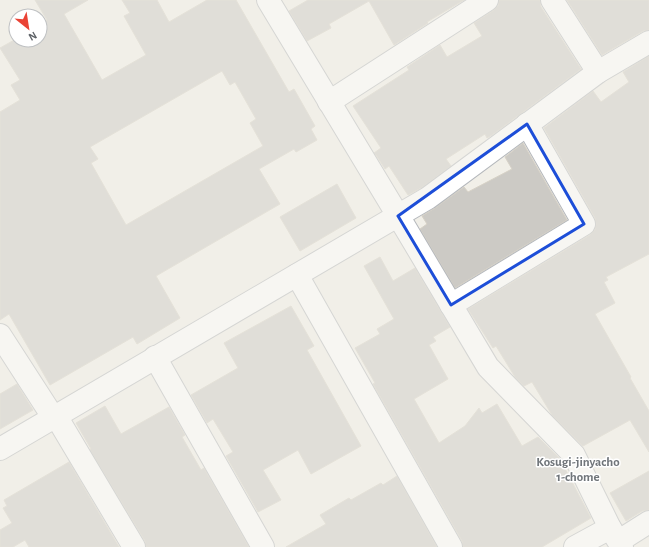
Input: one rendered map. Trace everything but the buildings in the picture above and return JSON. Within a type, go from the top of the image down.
[{"type":"street","points":[[268,0],[488,367],[574,454],[617,539]]},
{"type":"street","points":[[329,102],[487,0]]},
{"type":"street","points":[[552,0],[598,72]]},
{"type":"street","points":[[0,449],[428,198],[598,72],[649,42]]},
{"type":"street","points":[[451,305],[584,224],[527,124]]},
{"type":"street","points":[[297,275],[451,547]]},
{"type":"street","points":[[0,335],[54,416],[134,547]]},
{"type":"street","points":[[155,357],[264,547]]},
{"type":"street","points":[[575,547],[617,539],[649,522]]},
{"type":"highlighted area","points":[[527,124],[584,224],[451,305],[398,216]]},
{"type":"district","name":"Kosugi-jinyacho 1-chome","points":[[578,468]]}]
